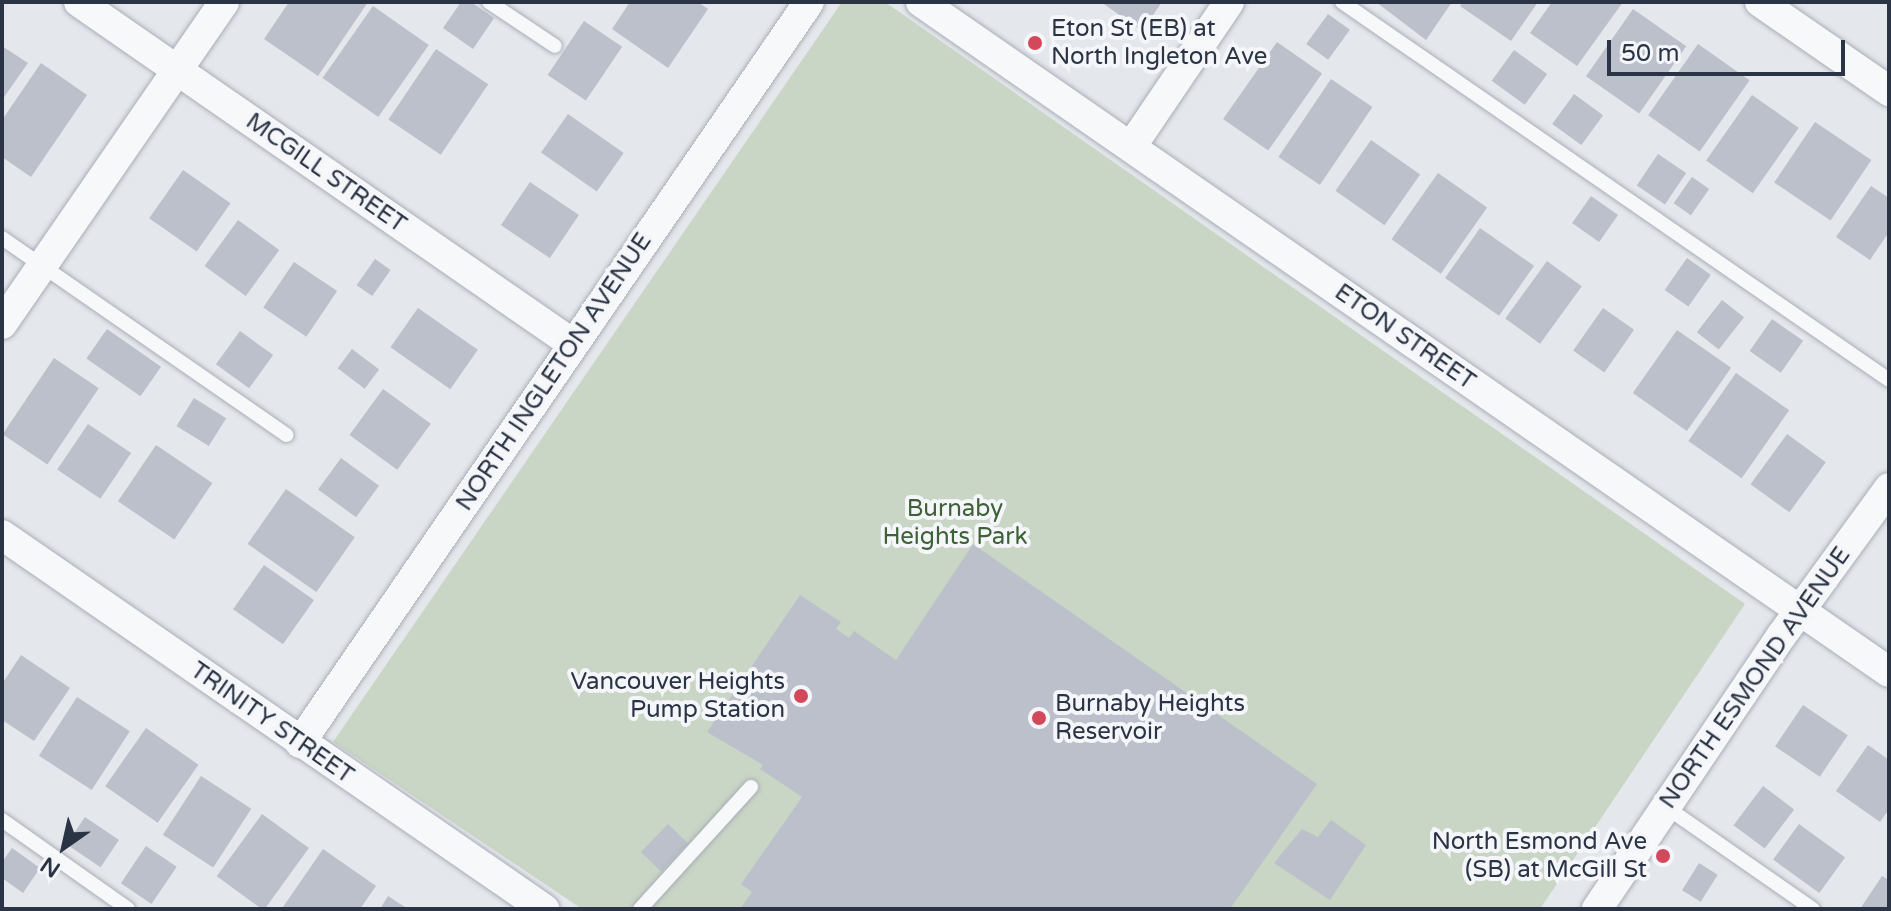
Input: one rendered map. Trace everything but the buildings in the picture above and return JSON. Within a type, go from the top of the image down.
[{"type":"street","name":"MCGILL STREET","points":[[79,2],[573,344]]},
{"type":"street","points":[[2,324],[224,2]]},
{"type":"street","name":"NORTH INGLETON AVENUE","points":[[300,743],[809,2]]},
{"type":"street","name":"ETON STREET","points":[[921,2],[1889,672]]},
{"type":"street","points":[[1131,147],[1229,2]]},
{"type":"street","points":[[1760,2],[1889,91]]},
{"type":"street","name":"NORTH ESMOND AVENUE","points":[[1597,909],[1800,611],[1889,488]]},
{"type":"street","name":"TRINITY STREET","points":[[2,535],[544,909]]},
{"type":"lane","points":[[489,2],[555,46]]},
{"type":"lane","points":[[1342,2],[1889,380]]},
{"type":"lane","points":[[2,238],[287,435]]},
{"type":"lane","points":[[640,909],[751,787]]},
{"type":"lane","points":[[1666,807],[1813,909]]},
{"type":"lane","points":[[2,820],[128,909]]},
{"type":"green space","name":"Burnaby Heights Park","points":[[842,2],[885,2],[1745,604],[1540,909],[582,909],[333,742]]},
{"type":"place","name":"Eton St (EB) at North Ingleton Ave","points":[[1035,43]]},
{"type":"place","name":"Vancouver Heights Pump Station","points":[[801,696]]},
{"type":"place","name":"Burnaby Heights Reservoir","points":[[1039,718]]},
{"type":"place","name":"North Esmond Ave (SB) at McGill St","points":[[1663,856]]}]
